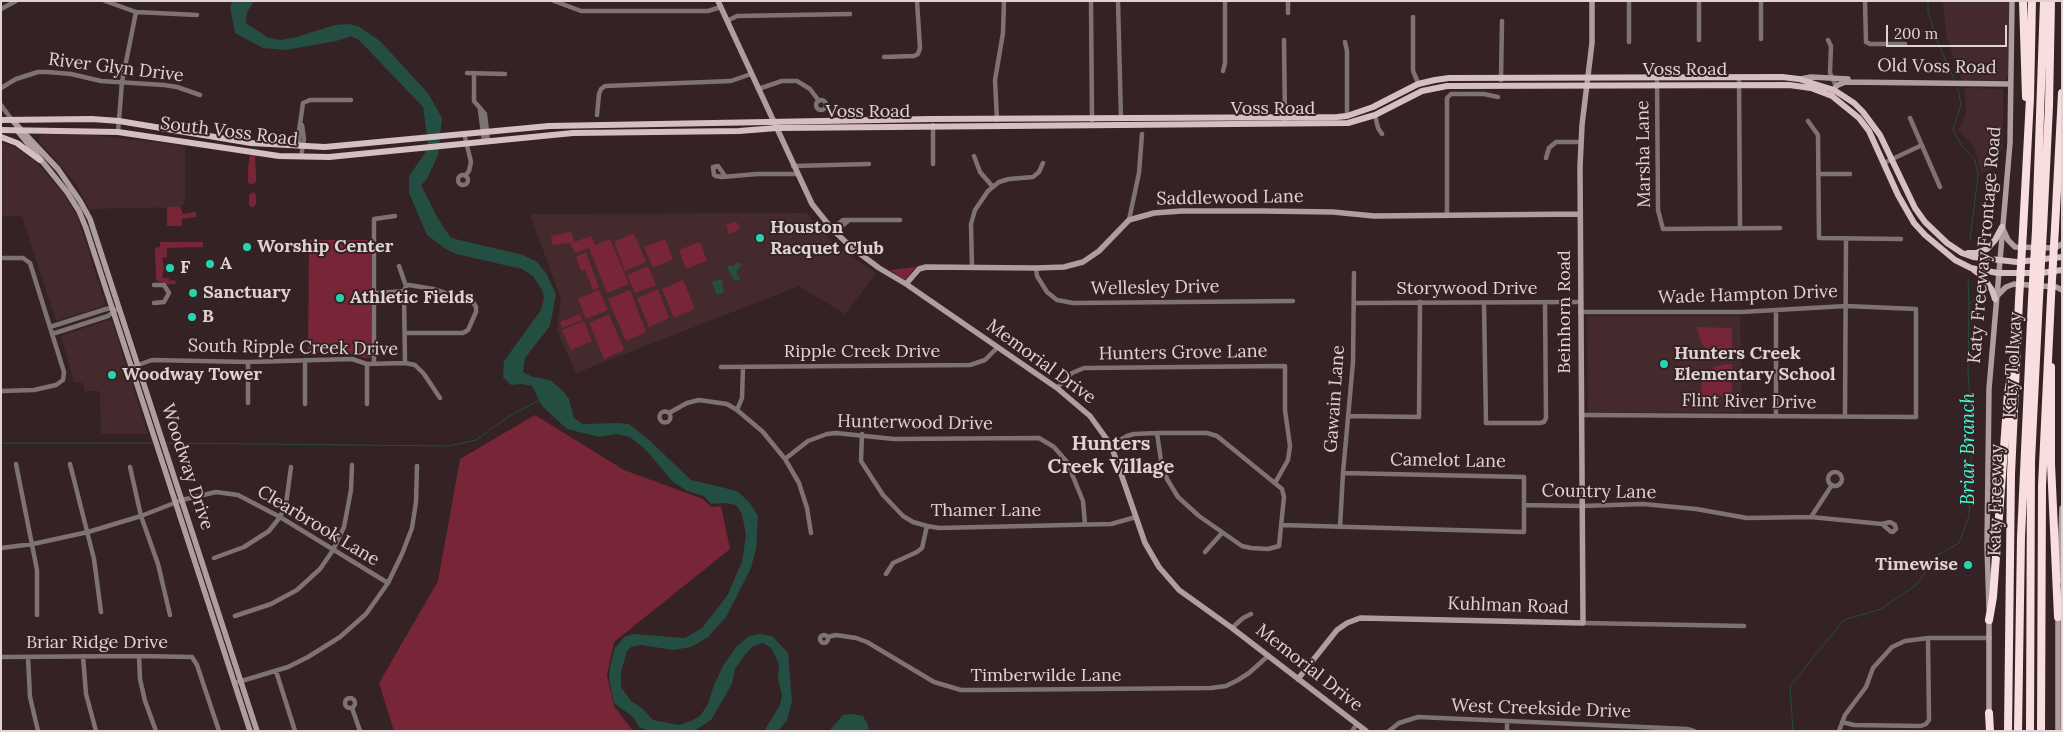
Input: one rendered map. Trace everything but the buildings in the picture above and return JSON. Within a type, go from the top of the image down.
[{"type":"highway","points":[[2023,1],[2024,82],[2029,121]]},
{"type":"highway","name":"Katy Freeway","points":[[2008,731],[2011,474],[2029,121],[2032,1]]},
{"type":"highway","name":"Katy Tollway","points":[[2039,229],[2044,1]]},
{"type":"highway","name":"Katy Tollway","points":[[2018,731],[2021,537],[2039,229],[2049,106],[2051,1]]},
{"type":"highway","points":[[2041,731],[2042,486],[2062,93]]},
{"type":"highway","name":"Katy Tollway","points":[[2030,731],[2031,460],[2035,298]]},
{"type":"highway","points":[[2049,331],[2052,386],[2051,464],[2058,617]]},
{"type":"highway","points":[[1989,620],[1993,597],[2008,393],[2017,336]]},
{"type":"highway","points":[[1989,713],[1990,731]]},
{"type":"main road","name":"Voss Road","points":[[1337,120],[1348,124],[1375,115],[1435,80],[1449,78],[1501,83],[1799,79],[1834,91],[1854,103],[1863,112],[1880,135],[1909,196],[1921,216],[1947,243],[1962,253],[1973,257],[2017,262],[2062,257]]},
{"type":"main road","name":"Voss Road","points":[[1739,81],[1834,91],[1869,131],[1898,195],[1914,223],[1943,251],[1971,268],[1998,273],[2041,274],[2062,270]]},
{"type":"main road","name":"Voss Road","points":[[451,135],[527,128],[623,124],[933,127],[1043,118],[1240,117],[1285,120],[1337,120],[1420,88]]},
{"type":"main road","points":[[1240,117],[1240,124]]},
{"type":"main road","points":[[1043,118],[1043,126]]},
{"type":"main road","points":[[1188,118],[1188,125]]},
{"type":"main road","name":"South Voss Road","points":[[1,120],[92,119],[119,121],[251,143],[325,147],[451,135]]},
{"type":"main road","name":"Voss Road","points":[[452,146],[573,133],[671,132],[775,124],[932,119],[1043,126],[1240,124],[1285,120]]},
{"type":"main road","points":[[622,133],[623,124]]},
{"type":"main road","points":[[671,124],[671,132]]},
{"type":"main road","points":[[527,128],[527,137]]},
{"type":"main road","name":"South Voss Road","points":[[1,130],[118,132],[301,157],[452,146]]},
{"type":"main road","points":[[189,143],[190,133]]},
{"type":"main road","points":[[1,137],[17,143],[40,160]]},
{"type":"main road","points":[[362,143],[369,153]]},
{"type":"main road","points":[[1914,223],[1921,216]]},
{"type":"main road","points":[[1962,253],[1976,253],[1987,249],[1995,240],[2002,227]]},
{"type":"main road","points":[[1971,268],[1982,276],[1992,290],[1996,300]]},
{"type":"street","points":[[1,9],[16,1]]},
{"type":"street","points":[[105,1],[136,12],[198,15]]},
{"type":"street","points":[[554,1],[581,12],[708,11],[719,4]]},
{"type":"street","points":[[884,57],[914,56],[918,54],[920,48],[917,1]]},
{"type":"street","points":[[997,123],[995,80],[1003,33],[1004,1]]},
{"type":"street","points":[[1091,1],[1092,126]]},
{"type":"street","points":[[1118,1],[1121,126]]},
{"type":"street","points":[[1223,71],[1225,62],[1225,1]]},
{"type":"street","points":[[1288,1],[1288,13]]},
{"type":"street","name":"Beinhorn Road","points":[[1583,623],[1580,312],[1581,142],[1592,42],[1592,1]]},
{"type":"street","points":[[1629,1],[1629,42]]},
{"type":"street","points":[[1699,1],[1699,40]]},
{"type":"street","points":[[1761,1],[1761,39]]},
{"type":"street","points":[[1865,1],[1866,42],[1870,44],[1905,44]]},
{"type":"street","name":"Katy Freeway Frontage Road","points":[[1989,713],[1990,638],[1987,546],[1989,390],[2010,143],[2012,1]]},
{"type":"street","name":"Memorial Drive","points":[[719,4],[812,204],[832,229],[858,252],[1057,388],[1090,416],[1111,445],[1145,543],[1159,567],[1179,590],[1232,628],[1366,731]]},
{"type":"street","points":[[118,132],[122,82],[136,12]]},
{"type":"street","points":[[727,21],[737,16],[850,14]]},
{"type":"street","points":[[1413,17],[1413,71],[1420,88]]},
{"type":"street","points":[[1501,83],[1502,21]]},
{"type":"street","points":[[1284,40],[1285,120]]},
{"type":"street","points":[[1828,40],[1834,91]]},
{"type":"street","points":[[1345,42],[1347,51],[1348,116]]},
{"type":"street","name":"River Glyn Drive","points":[[1,88],[16,79],[38,72],[48,72],[71,74],[101,81],[177,87],[200,96]]},
{"type":"street","points":[[467,73],[505,74]]},
{"type":"street","points":[[474,73],[474,101],[480,108],[486,141]]},
{"type":"street","points":[[597,115],[599,94],[605,86],[731,81],[751,74]]},
{"type":"street","name":"Old Voss Road","points":[[1799,79],[1832,78],[1863,81],[2010,84]]},
{"type":"street","points":[[758,88],[782,81],[797,81],[810,88],[819,100]]},
{"type":"street","name":"Marsha Lane","points":[[1657,81],[1658,210],[1663,229],[1740,228]]},
{"type":"street","points":[[1739,81],[1740,228],[1780,228]]},
{"type":"street","name":"Old Voss Road","points":[[1834,91],[1840,83],[1863,81]]},
{"type":"street","points":[[1447,216],[1447,98],[1451,94],[1484,94],[1498,97]]},
{"type":"street","points":[[301,157],[299,141],[303,103],[310,100],[351,100]]},
{"type":"street","name":"Woodway Drive","points":[[1,105],[40,160],[78,202]]},
{"type":"street","points":[[1375,115],[1378,128],[1382,134]]},
{"type":"street","points":[[1910,118],[1940,187]]},
{"type":"street","points":[[932,119],[934,164]]},
{"type":"street","points":[[1808,121],[1818,135],[1820,238],[1846,240],[1901,239]]},
{"type":"street","name":"Woodway Drive","points":[[19,130],[58,169],[78,202],[95,246],[151,417],[160,435],[175,503],[209,592]]},
{"type":"street","points":[[464,134],[471,162],[470,171],[465,176]]},
{"type":"street","points":[[906,284],[919,269],[926,267],[1064,267],[1082,262],[1099,252],[1129,220],[1139,173],[1142,134]]},
{"type":"street","points":[[1546,158],[1549,148],[1556,142],[1581,142]]},
{"type":"street","points":[[1884,163],[1922,145]]},
{"type":"street","points":[[974,156],[980,172],[993,187]]},
{"type":"street","points":[[972,268],[972,216],[993,187],[1009,179],[1033,177],[1039,172],[1044,162]]},
{"type":"street","points":[[793,166],[869,164]]},
{"type":"street","points":[[725,176],[797,174]]},
{"type":"street","points":[[1818,174],[1850,174]]},
{"type":"street","name":"Saddlewood Lane","points":[[1129,220],[1154,213],[1181,211],[1323,212],[1374,216],[1580,214]]},
{"type":"street","points":[[374,364],[376,293],[374,219],[395,216]]},
{"type":"street","points":[[832,229],[844,220],[900,220]]},
{"type":"street","points":[[2002,227],[2008,240],[2015,247],[2055,248],[2062,244]]},
{"type":"street","points":[[1846,240],[1846,417]]},
{"type":"street","points":[[1,258],[23,258],[28,260],[64,372],[63,380],[56,385],[34,390],[1,391]]},
{"type":"street","points":[[399,266],[405,289],[406,363]]},
{"type":"street","name":"Wellesley Drive","points":[[1036,268],[1037,276],[1046,292],[1057,300],[1073,303],[1293,300]]},
{"type":"street","name":"Gawain Lane","points":[[1340,527],[1353,362],[1354,273]]},
{"type":"street","points":[[154,285],[164,285],[169,293],[164,302],[154,303]]},
{"type":"street","points":[[376,293],[405,289],[409,285],[433,289],[473,302],[476,307],[476,312],[468,330],[463,333],[405,333]]},
{"type":"street","points":[[1996,300],[2000,292],[2010,285],[2056,287],[2062,290]]},
{"type":"street","points":[[1348,416],[1419,417],[1420,302]]},
{"type":"street","points":[[1484,302],[1486,423],[1540,423],[1544,422],[1546,418],[1545,302]]},
{"type":"street","name":"Storywood Drive","points":[[1354,303],[1580,302]]},
{"type":"street","name":"Wade Hampton Drive","points":[[1580,312],[1741,312],[1846,306],[1916,309],[1916,418]]},
{"type":"street","points":[[50,327],[115,310]]},
{"type":"street","points":[[52,334],[108,316],[115,310]]},
{"type":"street","name":"Woodway Drive","points":[[115,310],[126,330],[134,366]]},
{"type":"street","points":[[1776,310],[1776,416]]},
{"type":"street","name":"Ripple Creek Drive","points":[[721,367],[970,365],[985,360],[997,348]]},
{"type":"street","name":"South Ripple Creek Drive","points":[[134,366],[152,360],[248,362],[352,359],[367,364],[406,363],[415,365],[424,374],[440,398]]},
{"type":"street","points":[[305,360],[305,404]]},
{"type":"street","points":[[248,362],[248,403]]},
{"type":"street","points":[[367,364],[367,404]]},
{"type":"street","name":"Hunters Grove Lane","points":[[1057,388],[1072,373],[1084,368],[1285,366],[1285,410],[1290,446],[1288,460],[1275,483]]},
{"type":"street","points":[[737,410],[742,398],[742,367]]},
{"type":"street","points":[[670,413],[687,403],[699,400],[727,404],[737,410],[762,432],[785,459],[799,482],[807,508],[811,533]]},
{"type":"street","name":"Flint River Drive","points":[[1581,415],[1916,418]]},
{"type":"street","name":"Woodway Drive","points":[[151,417],[153,434],[182,500],[238,682],[257,731]]},
{"type":"street","name":"Hunterwood Drive","points":[[785,459],[808,441],[836,433],[862,434],[894,439],[1039,438],[1054,447],[1066,462],[1080,492],[1085,524]]},
{"type":"street","points":[[1111,445],[1127,436],[1157,433],[1212,434],[1282,488],[1284,493],[1279,546],[1268,549],[1242,546],[1222,533],[1178,497],[1167,479],[1161,461],[1157,433]]},
{"type":"street","name":"Thamer Lane","points":[[862,434],[861,461],[883,495],[903,516],[913,522],[939,528],[1111,524],[1136,517]]},
{"type":"street","points":[[16,464],[33,544],[38,586],[37,615]]},
{"type":"street","points":[[70,464],[96,567],[101,612]]},
{"type":"street","points":[[235,616],[271,604],[297,590],[320,569],[333,550],[344,526],[349,508],[352,465]]},
{"type":"street","points":[[214,558],[256,541],[269,531],[280,517],[288,492],[291,466]]},
{"type":"street","points":[[238,682],[276,671],[308,657],[340,637],[366,614],[388,583],[412,528],[416,502],[417,466]]},
{"type":"street","points":[[130,468],[141,516],[158,564],[170,615]]},
{"type":"street","name":"Camelot Lane","points":[[1343,473],[1524,477],[1524,505]]},
{"type":"street","points":[[1811,517],[1832,485]]},
{"type":"street","name":"Clearbrook Lane","points":[[1,548],[33,544],[88,532],[141,516],[182,500],[216,492],[238,495],[280,517],[388,583]]},
{"type":"street","name":"Country Lane","points":[[1282,525],[1524,532],[1524,505],[1643,504],[1696,509],[1747,518],[1811,517],[1882,524]]},
{"type":"street","points":[[2058,731],[2058,617],[2062,508]]},
{"type":"street","points":[[886,574],[893,563],[922,548],[927,526]]},
{"type":"street","points":[[1205,552],[1222,533]]},
{"type":"street","points":[[1232,628],[1243,618],[1251,614]]},
{"type":"street","name":"Kuhlman Road","points":[[1298,680],[1337,630],[1347,623],[1360,618],[1744,626]]},
{"type":"street","name":"Timberwilde Lane","points":[[828,637],[836,635],[856,638],[934,682],[961,690],[1211,688],[1226,686],[1249,674],[1268,656]]},
{"type":"street","points":[[1842,722],[1854,725],[1921,726],[1926,724],[1928,720],[1928,638]]},
{"type":"street","points":[[1839,731],[1842,722],[1866,687],[1873,668],[1879,659],[1892,648],[1905,641],[1928,638],[1990,638]]},
{"type":"street","points":[[83,656],[86,694],[96,731]]},
{"type":"street","points":[[138,656],[145,702],[156,731]]},
{"type":"street","name":"Briar Ridge Drive","points":[[1,657],[138,656],[192,658],[197,665],[219,731]]},
{"type":"street","points":[[28,657],[30,697],[38,731]]},
{"type":"street","points":[[276,671],[295,731]]},
{"type":"street","name":"Woodway Drive","points":[[238,682],[250,731]]},
{"type":"street","points":[[352,708],[360,731]]},
{"type":"street","name":"West Creekside Drive","points":[[1389,731],[1399,723],[1418,717],[1624,728],[1687,729],[1694,731]]},
{"type":"street","points":[[1507,721],[1507,731]]},
{"type":"street","points":[[1352,731],[1357,724]]},
{"type":"shaded area","points":[[233,1],[254,1],[247,12],[246,23],[267,37],[280,40],[293,38],[335,25],[348,24],[358,26],[380,41],[428,93],[442,118],[438,155],[427,179],[421,185],[437,217],[451,238],[523,255],[537,262],[546,273],[556,294],[550,326],[525,358],[523,372],[533,377],[550,380],[563,391],[569,399],[574,418],[583,424],[629,424],[649,440],[691,480],[737,491],[750,503],[758,516],[756,549],[751,568],[726,617],[708,637],[691,647],[673,650],[641,645],[631,647],[627,651],[621,672],[621,687],[631,701],[642,708],[653,720],[679,725],[691,721],[700,716],[708,704],[723,666],[736,647],[749,636],[760,634],[772,636],[788,653],[792,702],[787,720],[778,731],[764,731],[780,705],[782,695],[778,678],[779,664],[771,648],[763,643],[753,646],[744,656],[735,669],[732,684],[711,720],[694,731],[649,731],[639,727],[633,717],[614,703],[609,679],[610,667],[615,648],[624,637],[633,634],[685,638],[702,628],[727,596],[742,562],[746,535],[742,514],[736,505],[725,503],[711,504],[704,496],[687,491],[672,481],[647,451],[630,437],[616,434],[599,437],[567,429],[542,406],[532,386],[522,384],[511,385],[503,377],[504,361],[541,310],[544,298],[542,290],[533,276],[522,269],[456,254],[427,235],[409,193],[409,176],[425,153],[428,142],[423,107],[359,40],[351,36],[336,41],[286,50],[263,48],[235,33],[230,7]]},
{"type":"shaded area","points":[[1943,1],[2009,1],[2008,75],[2006,80],[1962,82],[1946,36]]},
{"type":"shaded area","points":[[1965,88],[2003,89],[2003,148],[1991,170],[1981,173],[1974,146],[1958,130],[1966,115]]},
{"type":"shaded area","points":[[45,134],[94,135],[185,146],[185,202],[180,207],[89,209],[76,184],[40,142],[39,136]]},
{"type":"shaded area","points":[[1,142],[15,147],[35,161],[61,190],[77,215],[105,303],[103,306],[56,321],[22,216],[1,216]]},
{"type":"shaded area","points":[[250,155],[255,156],[256,174],[256,182],[251,185],[248,182]]},
{"type":"shaded area","points":[[253,192],[256,195],[256,204],[253,208],[249,205],[249,195]]},
{"type":"shaded area","points":[[167,207],[180,207],[183,214],[196,212],[196,217],[182,219],[182,226],[167,226]]},
{"type":"shaded area","name":"Houston Racquet Club","points":[[806,213],[837,247],[876,273],[845,314],[799,286],[576,373],[557,331],[561,299],[530,214]]},
{"type":"shaded area","points":[[736,221],[740,229],[729,234],[726,225]]},
{"type":"shaded area","points":[[572,233],[574,242],[591,236],[595,245],[610,239],[629,284],[607,293],[589,248],[575,253],[570,243],[552,245],[551,236]]},
{"type":"shaded area","points":[[634,233],[646,262],[625,271],[614,242]]},
{"type":"shaded area","points":[[665,239],[673,259],[653,268],[644,247]]},
{"type":"shaded area","name":"Athletic Fields","points":[[309,240],[367,240],[371,244],[372,357],[366,358],[346,353],[308,353]]},
{"type":"shaded area","points":[[160,242],[203,242],[203,247],[167,248],[167,257],[162,258],[164,267],[162,278],[169,278],[169,281],[175,280],[176,284],[166,284],[156,280],[155,248],[160,247]]},
{"type":"shaded area","points":[[700,242],[707,261],[686,269],[679,250]]},
{"type":"shaded area","points":[[586,252],[599,288],[593,290],[585,270],[581,271],[576,257]]},
{"type":"shaded area","points":[[736,263],[740,263],[741,266],[736,272],[740,278],[738,281],[734,280],[727,268],[729,265],[734,266]]},
{"type":"shaded area","points":[[648,266],[656,285],[635,293],[627,275]]},
{"type":"shaded area","points":[[916,267],[905,280],[890,270]]},
{"type":"shaded area","points":[[720,279],[723,281],[724,292],[717,295],[712,282]]},
{"type":"shaded area","points":[[683,280],[695,309],[674,318],[662,289]]},
{"type":"shaded area","points":[[658,289],[669,318],[649,327],[637,298]]},
{"type":"shaded area","points":[[599,290],[608,310],[586,319],[578,299]]},
{"type":"shaded area","points":[[630,290],[646,332],[626,341],[608,299]]},
{"type":"shaded area","points":[[580,314],[582,320],[562,328],[560,322]]},
{"type":"shaded area","points":[[609,314],[624,350],[604,359],[589,323]]},
{"type":"shaded area","name":"Hunters Creek Elementary School","points":[[1587,316],[1740,316],[1742,412],[1588,413]]},
{"type":"shaded area","points":[[109,320],[112,321],[148,434],[101,434],[99,391],[84,391],[83,383],[74,382],[61,336]]},
{"type":"shaded area","points":[[584,321],[592,341],[571,350],[562,330]]},
{"type":"shaded area","points":[[1697,327],[1732,328],[1732,362],[1719,359],[1707,352],[1700,340]]},
{"type":"shaded area","points":[[1732,364],[1732,396],[1700,397],[1705,375],[1714,367]]},
{"type":"shaded area","points":[[535,415],[624,470],[703,499],[711,507],[721,506],[730,549],[614,642],[607,675],[614,706],[633,731],[394,731],[379,683],[438,581],[460,459]]},
{"type":"shaded area","points":[[843,715],[863,716],[869,731],[829,731]]},
{"type":"waterway","points":[[1928,1],[1928,12],[1938,43],[1954,79]]},
{"type":"waterway","points":[[1958,89],[1961,104],[1953,130],[1962,146],[1975,160],[1978,175],[1970,240]]},
{"type":"waterway","points":[[1968,279],[1969,304]]},
{"type":"waterway","name":"Briar Branch","points":[[1793,731],[1790,686],[1844,620],[1881,609],[1917,584],[1938,555],[1959,543],[1969,516],[1972,432],[1968,371],[1969,304],[1979,296]]},
{"type":"waterway","points":[[164,443],[449,446],[476,440],[509,416],[540,400]]},
{"type":"waterway","points":[[1,443],[153,443]]},
{"type":"place","name":"Houston Racquet Club","points":[[760,238]]},
{"type":"place","name":"Worship Center","points":[[247,247]]},
{"type":"place","name":"A","points":[[210,264]]},
{"type":"place","name":"F","points":[[170,268]]},
{"type":"place","name":"Sanctuary","points":[[193,293]]},
{"type":"place","name":"Athletic Fields","points":[[340,298]]},
{"type":"place","name":"B","points":[[192,317]]},
{"type":"place","name":"Hunters Creek Elementary School","points":[[1664,364]]},
{"type":"place","name":"Woodway Tower","points":[[112,375]]},
{"type":"place","name":"Timewise","points":[[1968,565]]},
{"type":"district","name":"Hunters Creek Village","points":[[1111,456]]}]
